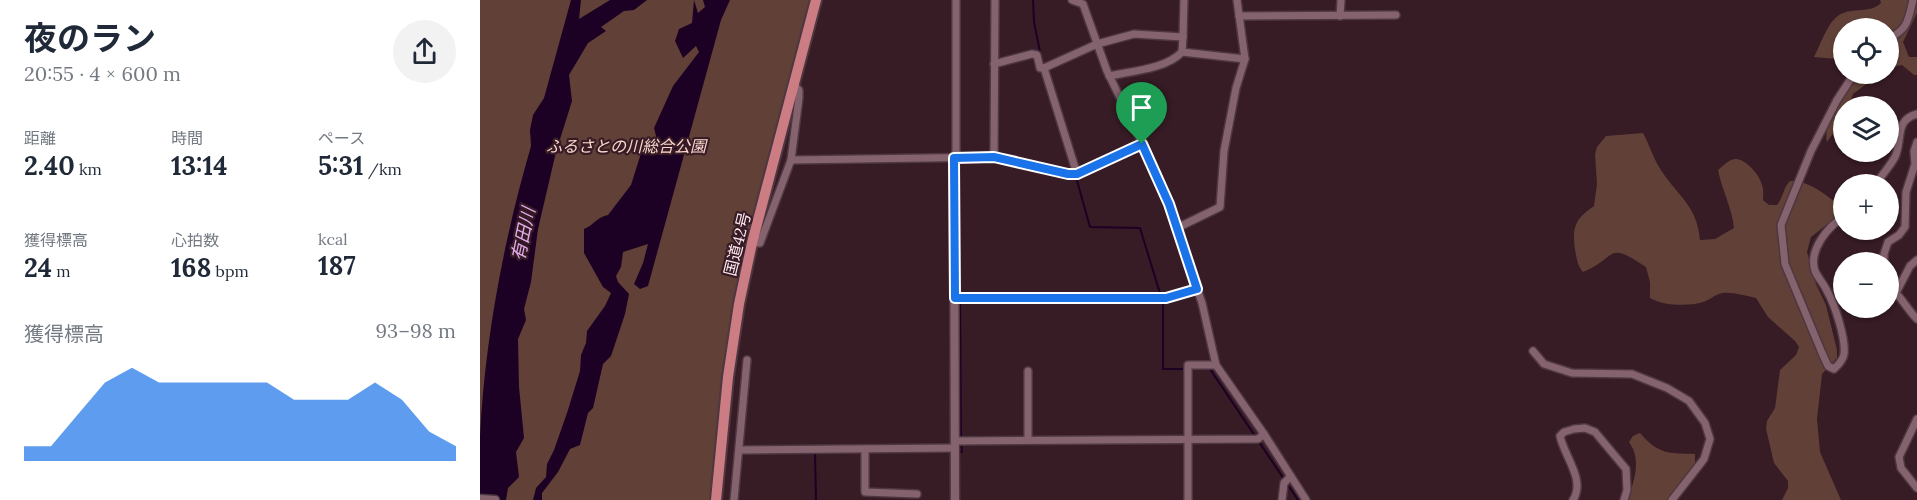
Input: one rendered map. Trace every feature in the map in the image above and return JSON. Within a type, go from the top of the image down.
[{"type":"highway","name":"国道42号","points":[[716,500],[739,304],[752,243],[816,0]]},
{"type":"street","points":[[955,500],[956,0]]},
{"type":"street","points":[[994,157],[995,0]]},
{"type":"street","points":[[1072,0],[1083,2],[1109,76],[1161,183],[1197,289],[1216,365],[1306,500]]},
{"type":"street","points":[[1109,76],[1147,68],[1176,58],[1182,51],[1185,0]]},
{"type":"street","points":[[1177,228],[1220,207],[1224,151],[1236,88],[1245,59],[1237,0]]},
{"type":"street","points":[[1340,16],[1341,0]]},
{"type":"street","points":[[1899,34],[1902,32],[1909,16],[1913,0]]},
{"type":"street","points":[[1239,16],[1396,15]]},
{"type":"street","points":[[994,64],[1035,54],[1040,68],[1044,68],[1097,45],[1134,34],[1183,37]]},
{"type":"street","points":[[1182,51],[1245,59]]},
{"type":"street","points":[[1044,68],[1077,174]]},
{"type":"street","points":[[1833,224],[1823,236],[1814,259],[1815,270],[1828,293],[1835,313],[1844,352],[1842,361],[1834,369],[1828,366],[1785,264],[1781,225],[1811,151],[1847,84]]},
{"type":"street","points":[[752,243],[760,243],[791,160],[799,98],[799,90],[794,85]]},
{"type":"street","points":[[1883,174],[1895,156],[1903,123],[1908,116],[1917,114]]},
{"type":"street","points":[[1884,252],[1887,242],[1899,235],[1905,227],[1906,192],[1915,164],[1914,151],[1917,142]]},
{"type":"street","points":[[791,160],[994,157],[1068,174],[1077,174],[1142,144]]},
{"type":"street","points":[[1899,287],[1910,266],[1917,260]]},
{"type":"street","points":[[955,298],[1166,298],[1197,289]]},
{"type":"street","points":[[1899,295],[1906,308],[1917,319]]},
{"type":"street","points":[[1533,351],[1544,364],[1572,373],[1632,374],[1667,388],[1689,401],[1705,423],[1710,439],[1704,459],[1672,500]]},
{"type":"street","points":[[734,500],[747,360]]},
{"type":"street","points":[[1188,500],[1188,365],[1216,365]]},
{"type":"street","points":[[1028,371],[1028,440]]},
{"type":"street","points":[[1917,419],[1899,457],[1901,468],[1917,488]]},
{"type":"street","points":[[1573,500],[1577,490],[1575,472],[1562,446],[1560,436],[1564,432],[1585,428],[1595,432],[1626,469],[1627,490],[1624,500]]},
{"type":"street","points":[[740,450],[955,445],[1028,440],[1258,439],[1264,434]]},
{"type":"street","points":[[865,448],[865,492],[917,494]]},
{"type":"street","points":[[1282,500],[1284,483],[1290,477]]},
{"type":"street","points":[[480,499],[495,500]]},
{"type":"green space","name":"ふるさとの川総合公園","points":[[480,0],[813,0],[743,270],[712,500],[480,500]]},
{"type":"green space","points":[[1880,0],[1917,0],[1917,13],[1903,42],[1909,57],[1917,57],[1917,75],[1902,65],[1899,66],[1899,18],[1836,18],[1850,11],[1872,8],[1881,3]]},
{"type":"green space","points":[[1833,22],[1833,59],[1814,57]]},
{"type":"green space","points":[[1849,84],[1866,84],[1852,96],[1842,96]]},
{"type":"green space","points":[[1833,112],[1833,133],[1827,142],[1826,134]]},
{"type":"green space","points":[[1643,133],[1659,167],[1685,200],[1695,217],[1700,240],[1715,239],[1734,228],[1718,170],[1735,159],[1743,161],[1755,172],[1763,187],[1763,200],[1769,205],[1777,205],[1790,181],[1812,186],[1833,200],[1833,220],[1811,237],[1807,252],[1816,284],[1826,305],[1837,350],[1837,358],[1822,374],[1817,419],[1820,452],[1841,500],[1782,500],[1788,488],[1788,481],[1774,463],[1766,429],[1767,421],[1775,408],[1780,370],[1796,355],[1799,347],[1768,317],[1756,298],[1723,293],[1700,303],[1685,305],[1656,301],[1650,298],[1650,282],[1646,267],[1618,253],[1583,272],[1575,250],[1575,229],[1583,215],[1594,206],[1597,184],[1595,154],[1597,147],[1606,136]]},
{"type":"green space","points":[[1640,433],[1659,449],[1695,454],[1695,463],[1667,500],[1628,500],[1636,463],[1629,442],[1633,436]]},
{"type":"water","name":"有田川","points":[[571,0],[581,0],[579,19],[610,0],[647,0],[634,10],[624,11],[601,27],[606,31],[588,43],[569,75],[572,101],[556,152],[538,229],[531,282],[524,309],[526,320],[518,339],[519,387],[524,438],[516,452],[519,477],[508,488],[506,500],[480,500],[480,436],[486,362],[497,289],[512,217],[531,146],[530,130],[533,115],[544,98]]},
{"type":"water","points":[[694,0],[698,13],[705,7],[703,0],[730,0],[721,20],[648,286],[640,289],[634,284],[648,244],[623,252],[621,267],[616,276],[618,282],[629,294],[625,314],[611,356],[603,364],[593,408],[588,413],[580,445],[570,449],[558,472],[542,493],[542,500],[533,500],[536,488],[546,477],[547,464],[567,413],[580,371],[587,331],[605,306],[611,293],[603,287],[584,253],[584,229],[608,215],[631,185],[642,150],[652,155],[658,144],[654,128],[673,86],[699,52],[696,46],[683,58],[675,41],[679,29],[692,23]]},
{"type":"waterway","points":[[959,102],[960,0]]},
{"type":"waterway","points":[[1033,0],[1034,22],[1042,62]]},
{"type":"waterway","points":[[959,150],[961,438]]},
{"type":"waterway","points":[[1076,177],[1090,227],[1140,228],[1163,303],[1163,369],[1210,369],[1298,500]]},
{"type":"waterway","points":[[957,452],[962,452],[961,444]]},
{"type":"waterway","points":[[815,452],[816,500]]},
{"type":"waterway","points":[[930,452],[952,452]]},
{"type":"route","points":[[1142,144],[1169,204],[1197,289],[1166,298],[955,298],[954,158],[994,157],[1068,174],[1077,174],[1086,172],[1142,144]]}]
